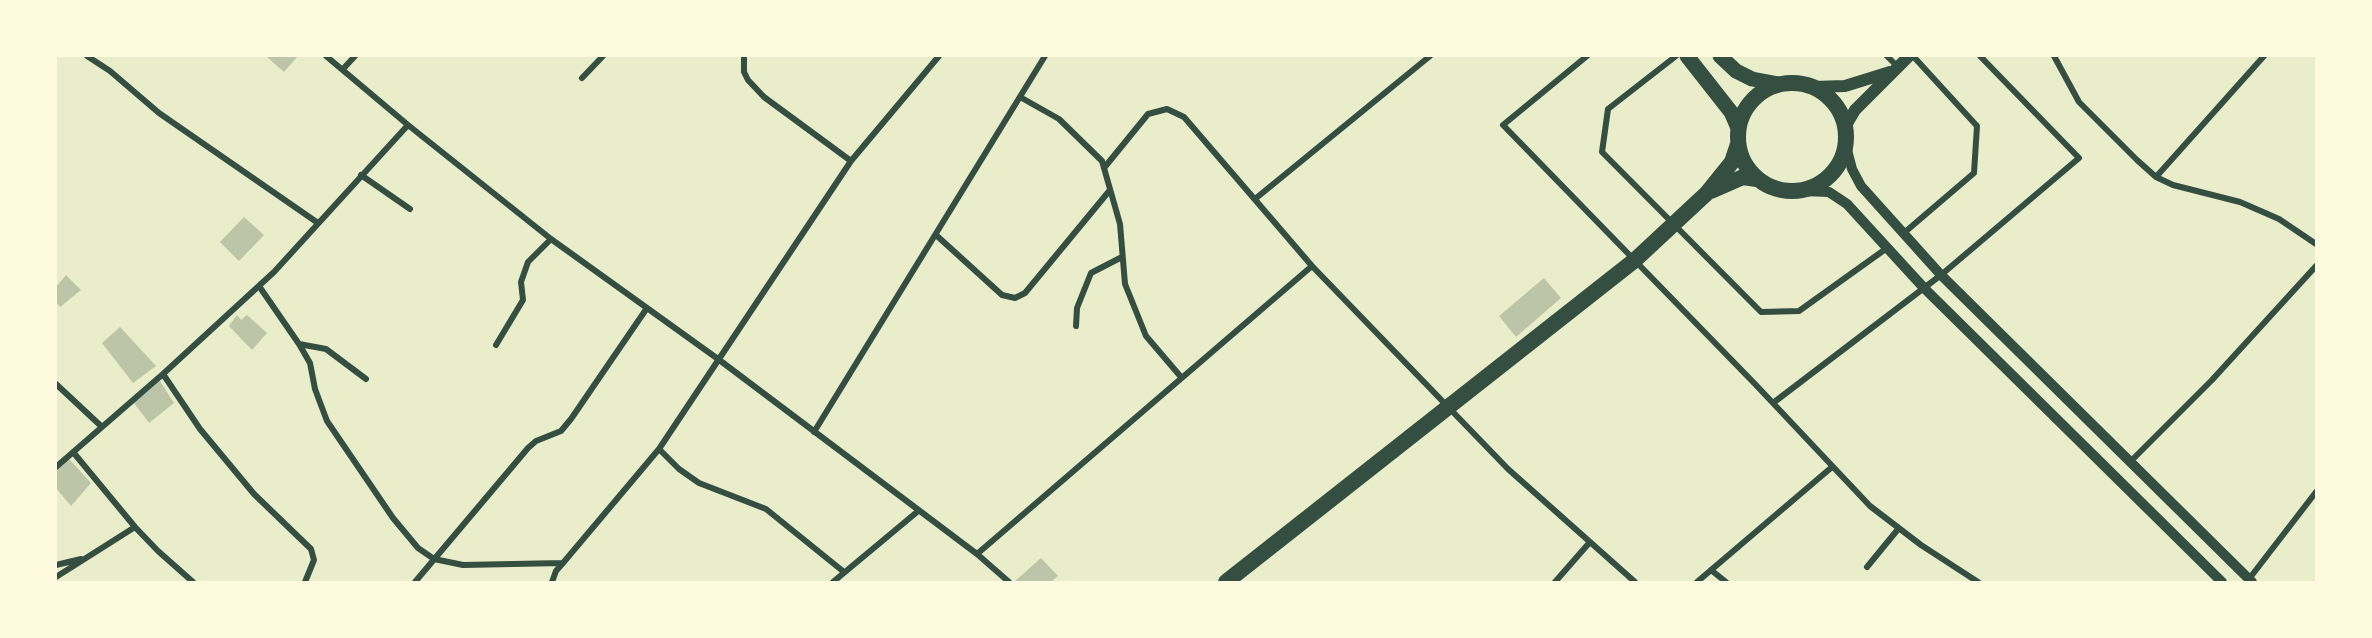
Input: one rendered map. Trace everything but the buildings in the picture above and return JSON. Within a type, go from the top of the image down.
[{"type":"highway","points":[[1226,582],[1635,260],[1674,225],[1707,192],[1732,162],[1743,113],[1752,100],[1764,90],[1779,84],[1796,82],[1813,87],[1828,96],[1839,110],[1845,127],[1846,146],[1841,162],[1818,186],[1802,191],[1778,190],[1757,179],[1743,177],[1707,192]]},
{"type":"highway","points":[[1738,136],[1741,157],[1757,179]]},
{"type":"main road","points":[[1687,56],[1731,112],[1738,136]]},
{"type":"main road","points":[[1720,56],[1737,72],[1752,79],[1779,84]]},
{"type":"main road","points":[[1845,127],[1855,110],[1911,56]]},
{"type":"main road","points":[[1813,87],[1845,86],[1896,68]]},
{"type":"street","points":[[87,56],[110,71],[168,119],[318,223]]},
{"type":"street","points":[[326,56],[551,239],[718,359],[917,512],[976,554],[1009,582]]},
{"type":"street","points":[[343,69],[356,56]]},
{"type":"street","points":[[582,78],[603,56]]},
{"type":"street","points":[[744,56],[744,72],[748,80],[764,97],[851,161]]},
{"type":"street","points":[[552,582],[562,563],[659,449],[851,161],[939,56]]},
{"type":"street","points":[[814,432],[1045,56]]},
{"type":"street","points":[[1255,199],[1430,56]]},
{"type":"street","points":[[1587,56],[1503,125],[1870,506],[1978,582]]},
{"type":"street","points":[[1676,56],[1608,109],[1602,152],[1761,312],[1799,311],[1887,248]]},
{"type":"street","points":[[1887,56],[1896,68]]},
{"type":"street","points":[[1905,232],[1974,173],[1977,126],[1911,56]]},
{"type":"street","points":[[1773,403],[1941,275],[2079,158],[1980,56]]},
{"type":"street","points":[[2054,56],[2079,102],[2156,177],[2173,185],[2250,207],[2279,219],[2316,244]]},
{"type":"street","points":[[2156,177],[2264,56]]},
{"type":"street","points":[[1020,97],[1059,119],[1102,160],[1120,224],[1125,284],[1146,336],[1181,377]]},
{"type":"street","points":[[1104,168],[1148,114],[1167,109],[1184,117],[1312,266],[1447,408],[1508,469],[1635,582]]},
{"type":"street","points":[[56,467],[259,286],[408,125]]},
{"type":"street","points":[[1846,146],[1852,169],[1861,186],[1905,232],[1941,275],[2250,581],[2316,492]]},
{"type":"street","points":[[361,175],[410,209]]},
{"type":"street","points":[[936,236],[1002,295],[1015,298],[1025,293],[1110,190]]},
{"type":"street","points":[[1802,191],[1829,192],[1847,204],[1924,288],[2222,582]]},
{"type":"street","points":[[496,345],[523,300],[521,282],[528,262],[551,239]]},
{"type":"street","points":[[1076,326],[1077,308],[1091,273],[1122,257]]},
{"type":"street","points":[[976,554],[1312,266]]},
{"type":"street","points":[[2130,462],[2212,380],[2316,266]]},
{"type":"street","points":[[259,286],[310,363],[315,389],[327,421],[393,518],[418,548],[434,559],[463,565],[562,563]]},
{"type":"street","points":[[415,582],[528,448],[536,441],[561,431],[572,419],[647,308]]},
{"type":"street","points":[[299,344],[326,349],[366,379]]},
{"type":"street","points":[[163,374],[200,429],[248,486],[311,549],[314,560],[305,582]]},
{"type":"street","points":[[56,384],[101,426]]},
{"type":"street","points":[[659,449],[699,483],[766,509],[844,572]]},
{"type":"street","points":[[73,452],[158,551],[193,582]]},
{"type":"street","points":[[1696,582],[1832,467]]},
{"type":"street","points":[[833,582],[917,512]]},
{"type":"street","points":[[56,578],[135,526]]},
{"type":"street","points":[[1867,567],[1899,528]]},
{"type":"street","points":[[1555,582],[1590,542]]},
{"type":"street","points":[[56,565],[89,557]]},
{"type":"street","points":[[1711,570],[1726,582]]}]
